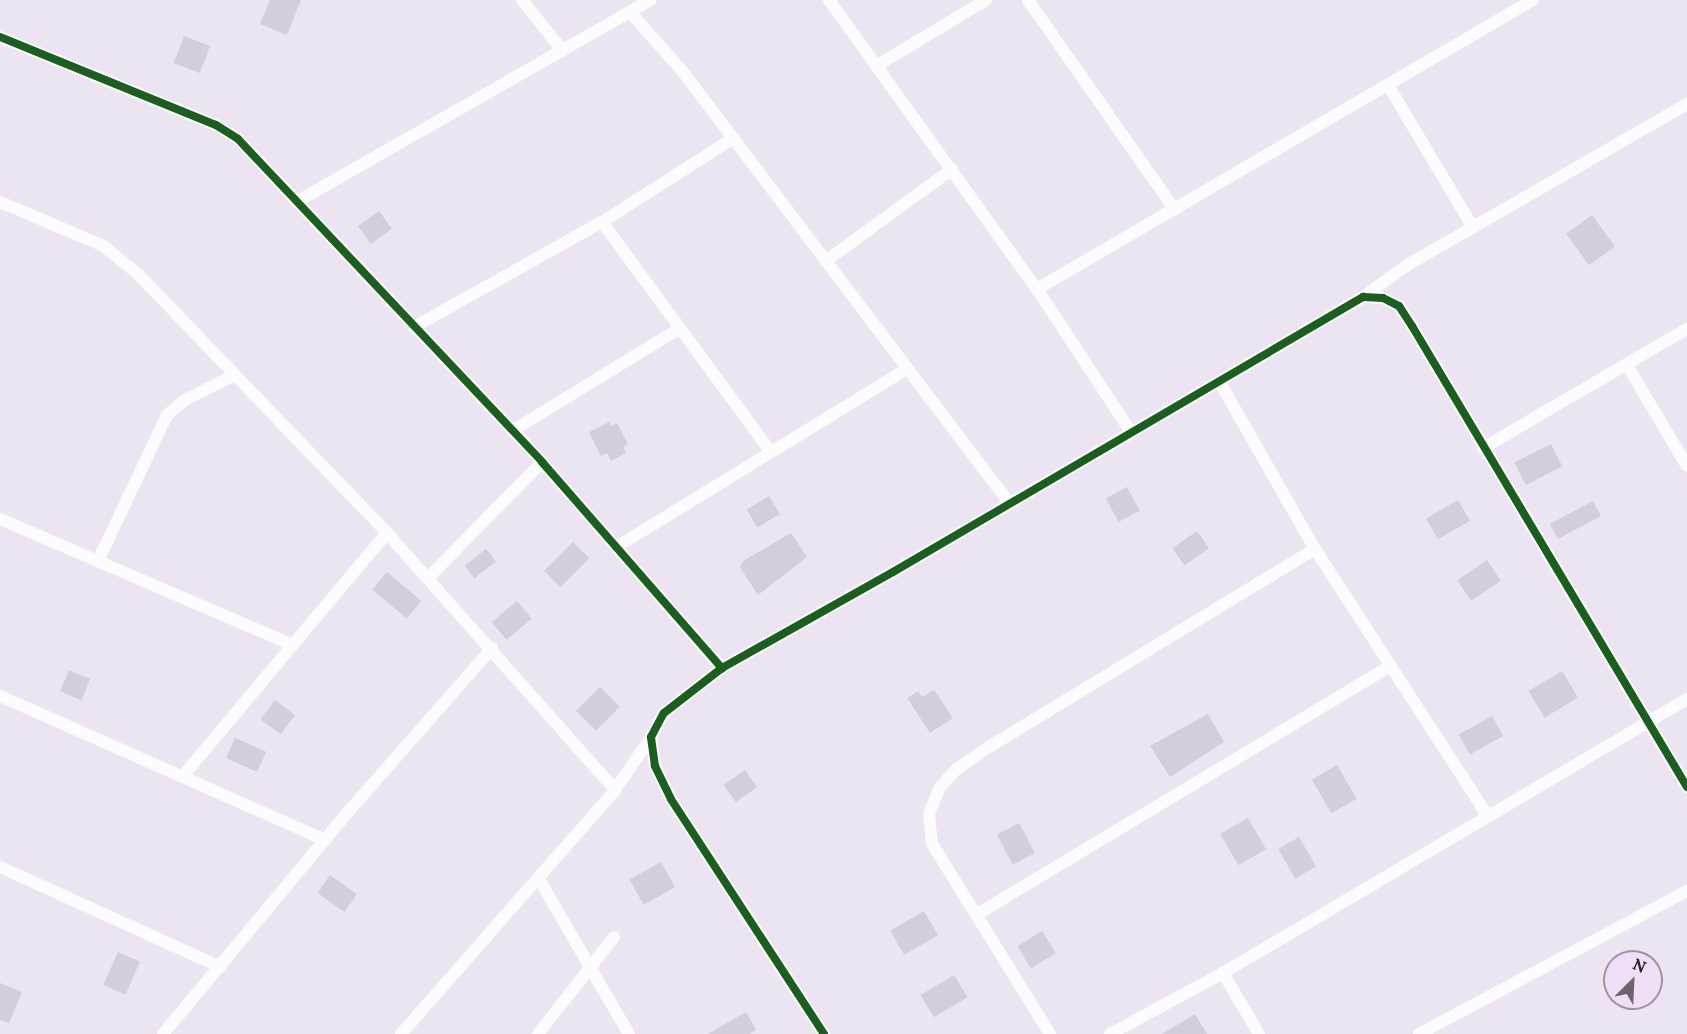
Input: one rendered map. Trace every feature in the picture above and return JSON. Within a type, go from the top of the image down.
[{"type":"street","points":[[522,0],[563,51]]},
{"type":"street","points":[[298,201],[651,0]]},
{"type":"street","points":[[829,0],[878,65],[1037,289],[1131,432]]},
{"type":"street","points":[[878,65],[986,0]]},
{"type":"street","points":[[1028,0],[1175,210]]},
{"type":"street","points":[[1037,289],[1388,85],[1516,4],[1533,0]]},
{"type":"street","points":[[630,12],[734,138],[1010,504]]},
{"type":"street","points":[[0,39],[216,125],[238,139],[542,462],[618,546],[722,668]]},
{"type":"street","points":[[1388,85],[1472,226]]},
{"type":"street","points":[[401,1034],[615,790],[651,737],[664,713],[722,668],[1010,504],[1363,297],[1409,264],[1472,226],[1687,104]]},
{"type":"street","points":[[414,327],[602,222],[734,138]]},
{"type":"street","points":[[826,261],[952,169]]},
{"type":"street","points":[[0,202],[102,245],[138,274],[387,533],[492,648],[615,790]]},
{"type":"street","points":[[602,222],[771,452]]},
{"type":"street","points":[[1363,297],[1383,298],[1399,306],[1687,787]]},
{"type":"street","points":[[512,431],[680,328]]},
{"type":"street","points":[[1483,448],[1687,329]]},
{"type":"street","points":[[1626,365],[1687,466]]},
{"type":"street","points":[[618,546],[908,369]]},
{"type":"street","points":[[98,561],[167,415],[185,400],[234,375]]},
{"type":"street","points":[[1219,381],[1316,549],[1488,816]]},
{"type":"street","points":[[428,578],[542,462]]},
{"type":"street","points":[[0,519],[292,645]]},
{"type":"street","points":[[182,777],[387,533]]},
{"type":"street","points":[[1050,1034],[932,844],[929,814],[940,788],[957,769],[1316,549]]},
{"type":"street","points":[[163,1034],[325,840],[492,648]]},
{"type":"street","points":[[976,915],[1391,666]]},
{"type":"street","points":[[0,696],[325,840]]},
{"type":"street","points":[[1110,1034],[1223,973],[1687,699]]},
{"type":"street","points":[[651,737],[655,766],[671,799],[824,1034]]},
{"type":"street","points":[[0,867],[220,967]]},
{"type":"street","points":[[539,879],[589,969],[629,1034]]},
{"type":"street","points":[[1419,1034],[1687,891]]},
{"type":"street","points":[[538,1034],[614,938]]},
{"type":"street","points":[[1223,973],[1259,1034]]},
{"type":"building","points":[[270,0],[301,0],[287,35],[260,24]]},
{"type":"building","points":[[184,36],[210,46],[200,73],[174,63]]},
{"type":"building","points":[[379,211],[392,229],[371,244],[358,226]]},
{"type":"building","points":[[1592,215],[1615,247],[1589,265],[1566,234]]},
{"type":"building","points":[[609,422],[611,426],[617,423],[628,444],[623,447],[626,453],[611,461],[607,453],[601,456],[589,432]]},
{"type":"building","points":[[1551,444],[1562,466],[1526,485],[1514,463]]},
{"type":"building","points":[[1127,487],[1140,511],[1118,522],[1106,498]]},
{"type":"building","points":[[769,496],[780,514],[758,527],[747,509]]},
{"type":"building","points":[[1458,500],[1470,521],[1438,539],[1426,518]]},
{"type":"building","points":[[1593,501],[1601,516],[1558,539],[1550,524]]},
{"type":"building","points":[[1197,531],[1209,548],[1184,565],[1172,548]]},
{"type":"building","points":[[791,533],[807,557],[758,595],[740,567],[743,561]]},
{"type":"building","points":[[573,542],[589,558],[560,587],[544,571]]},
{"type":"building","points":[[486,549],[496,562],[475,578],[465,566]]},
{"type":"building","points":[[1487,560],[1501,581],[1471,601],[1457,580]]},
{"type":"building","points":[[387,572],[421,601],[407,619],[372,590]]},
{"type":"building","points":[[517,601],[532,619],[507,640],[492,622]]},
{"type":"building","points":[[69,670],[90,679],[81,700],[60,691]]},
{"type":"building","points":[[1562,671],[1578,698],[1545,718],[1529,691]]},
{"type":"building","points":[[600,687],[620,707],[596,731],[576,711]]},
{"type":"building","points":[[934,690],[953,718],[930,733],[907,698],[918,691],[922,697]]},
{"type":"building","points":[[275,700],[295,715],[281,734],[261,719]]},
{"type":"building","points":[[1208,714],[1224,742],[1170,777],[1150,746]]},
{"type":"building","points":[[1492,716],[1503,736],[1470,755],[1459,734]]},
{"type":"building","points":[[235,738],[266,752],[257,772],[226,758]]},
{"type":"building","points":[[1337,765],[1356,799],[1331,813],[1312,780]]},
{"type":"building","points":[[745,770],[757,787],[736,802],[724,785]]},
{"type":"building","points":[[1248,818],[1266,849],[1238,865],[1220,834]]},
{"type":"building","points":[[1019,823],[1035,853],[1013,865],[997,835]]},
{"type":"building","points":[[1299,837],[1316,866],[1295,878],[1278,849]]},
{"type":"building","points":[[661,862],[675,887],[644,905],[630,879]]},
{"type":"building","points":[[330,875],[357,894],[344,912],[317,893]]},
{"type":"building","points":[[924,911],[938,935],[904,955],[890,930]]},
{"type":"building","points":[[1042,931],[1056,953],[1031,968],[1017,946]]},
{"type":"building","points":[[118,952],[140,962],[125,995],[103,985]]},
{"type":"building","points":[[954,975],[967,997],[934,1017],[921,995]]},
{"type":"building","points":[[0,983],[22,992],[9,1023],[0,1020]]},
{"type":"building","points":[[746,1012],[756,1030],[749,1034],[708,1034]]},
{"type":"building","points":[[1195,1014],[1207,1034],[1162,1034]]},
{"type":"cycle path","points":[[0,37],[216,125],[238,139],[542,462],[722,668]]},
{"type":"cycle path","points":[[824,1034],[671,799],[655,766],[651,737],[664,713],[722,668],[893,572],[1363,297],[1383,298],[1399,306],[1687,787]]}]
